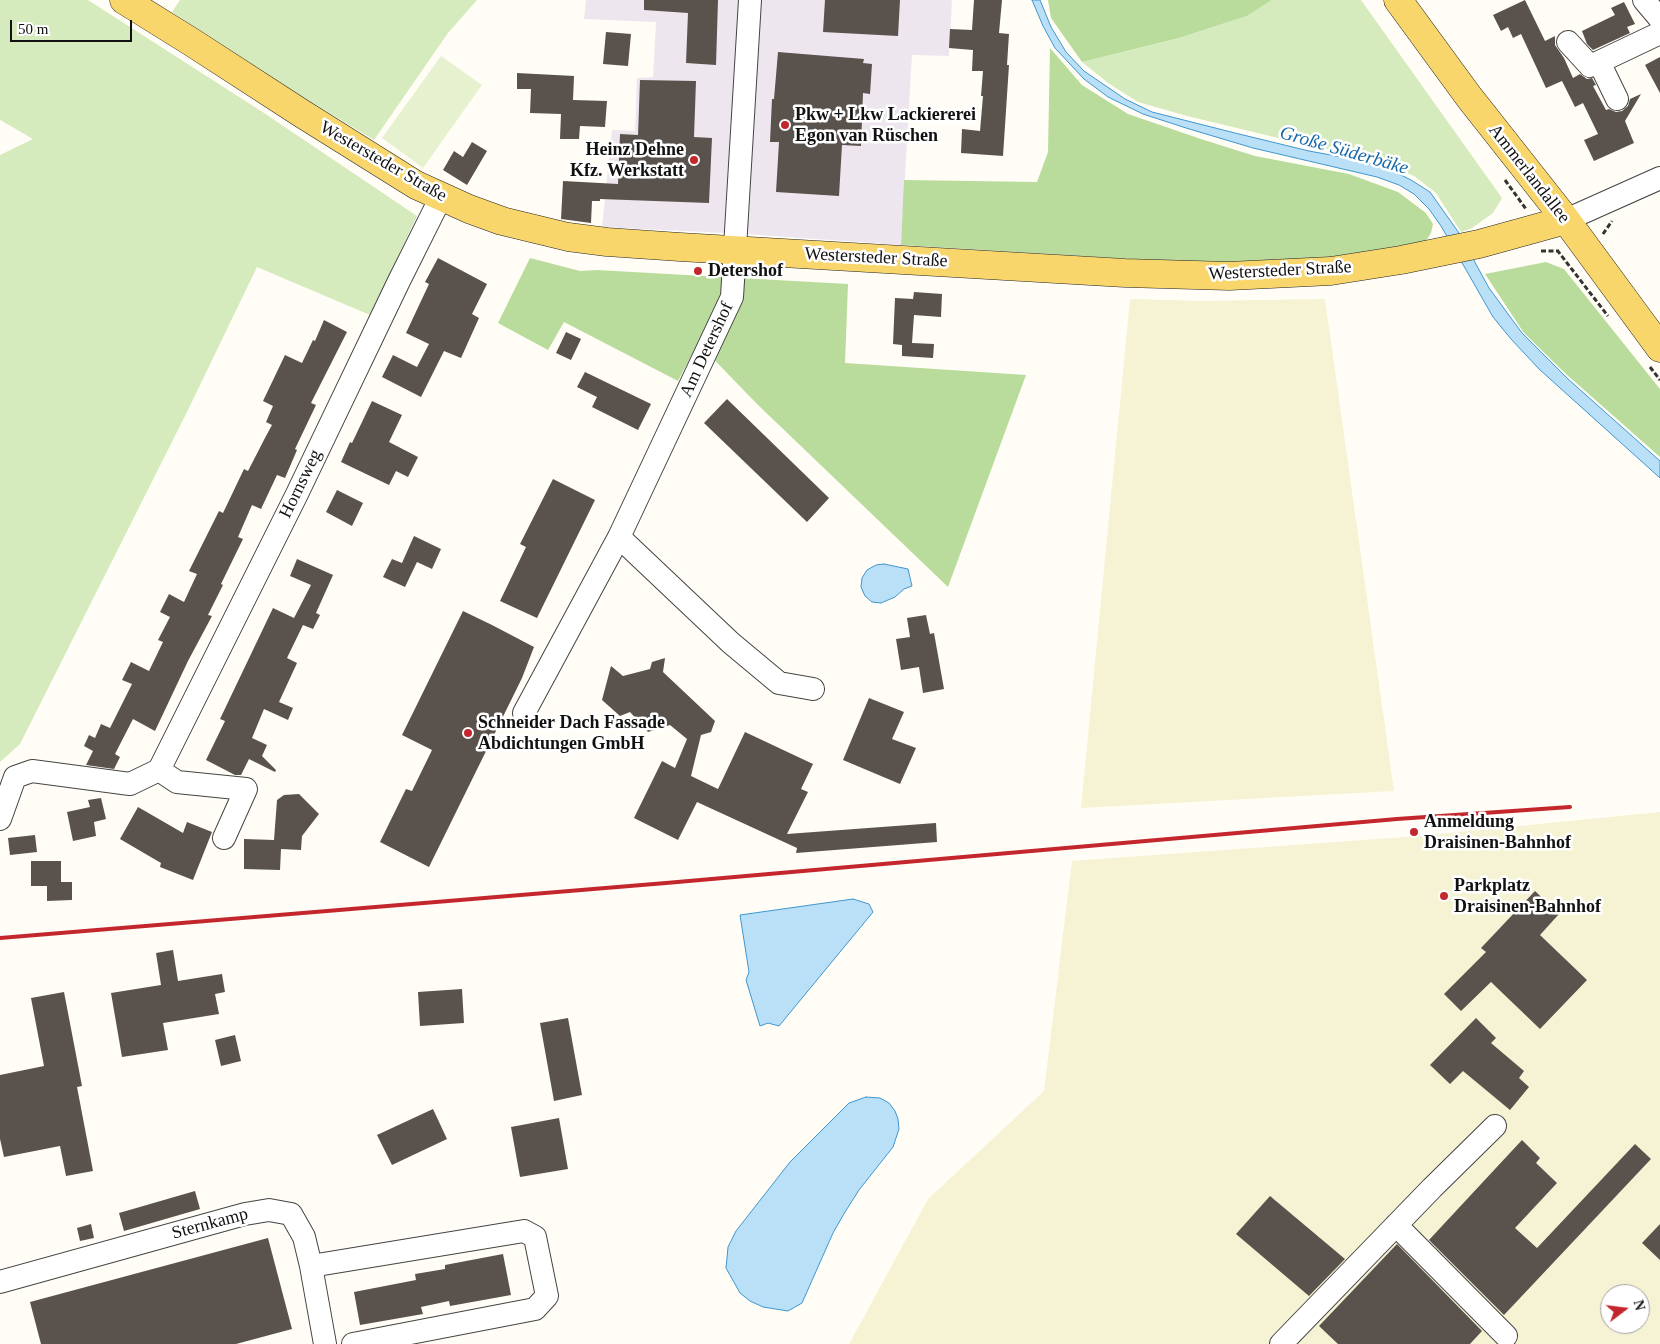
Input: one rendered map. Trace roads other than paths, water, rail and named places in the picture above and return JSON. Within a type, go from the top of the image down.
[{"type":"main road","name":"Westersteder Straße","points":[[124,0],[416,185],[502,221],[568,237],[607,242],[735,250],[1134,273],[1229,276],[1331,271],[1443,252],[1566,220]]},
{"type":"main road","name":"Ammerlandallee","points":[[1398,0],[1463,89],[1566,220],[1577,256],[1660,348]]},
{"type":"street","name":"Am Detershof","points":[[524,713],[619,537],[732,297],[750,0]]},
{"type":"street","points":[[1644,0],[1660,19]]},
{"type":"street","points":[[1568,42],[1590,66],[1660,32]]},
{"type":"street","points":[[1600,62],[1617,99]]},
{"type":"street","points":[[1566,220],[1660,178]]},
{"type":"street","name":"Hornsweg","points":[[159,770],[296,496],[441,197]]},
{"type":"street","points":[[619,537],[731,643],[779,683],[814,690]]},
{"type":"street","points":[[0,819],[16,777],[32,771],[130,784],[159,770],[178,782],[246,790],[224,838]]},
{"type":"street","points":[[1280,1344],[1495,1126]]},
{"type":"street","name":"Sternkamp","points":[[0,1282],[245,1214],[269,1210],[291,1214],[304,1237],[325,1344]]},
{"type":"street","points":[[1396,1225],[1506,1336]]},
{"type":"street","points":[[311,1266],[524,1231],[535,1237],[547,1296],[536,1309],[353,1344]]},
{"type":"water","points":[[1032,0],[1040,0],[1051,27],[1066,52],[1084,71],[1125,99],[1152,112],[1309,151],[1358,160],[1387,168],[1430,192],[1459,233],[1489,288],[1522,333],[1568,379],[1660,461],[1660,478],[1539,369],[1511,339],[1493,317],[1441,226],[1429,209],[1414,194],[1399,185],[1377,177],[1253,148],[1186,128],[1143,114],[1108,97],[1084,79],[1055,48]]},
{"type":"water","points":[[884,564],[908,569],[912,586],[881,603],[872,602],[865,596],[861,587],[862,578],[867,570],[876,565]]},
{"type":"water","points":[[853,899],[869,904],[873,912],[779,1026],[768,1023],[760,1026],[746,980],[749,972],[740,915]]},
{"type":"water","points":[[866,1097],[880,1098],[889,1103],[895,1111],[899,1129],[893,1147],[859,1190],[845,1212],[833,1233],[802,1303],[788,1311],[763,1307],[750,1301],[740,1293],[726,1268],[728,1247],[736,1231],[790,1162],[849,1103]]},
{"type":"railway","points":[[0,938],[666,883],[1397,819],[1570,807]]},
{"type":"place","name":"Pkw + Lkw Lackiererei Egon van Rüschen","points":[[785,125]]},
{"type":"place","name":"Heinz Dehne Kfz. Werkstatt","points":[[694,160]]},
{"type":"place","name":"Detershof","points":[[698,271]]},
{"type":"place","name":"Schneider Dach Fassade Abdichtungen GmbH","points":[[468,733]]},
{"type":"place","name":"Anmeldung Draisinen-Bahnhof","points":[[1414,832]]},
{"type":"place","name":"Parkplatz Draisinen-Bahnhof","points":[[1444,896]]},
{"type":"water label","name":"Große Süderbäke","points":[[1344,151]]}]
